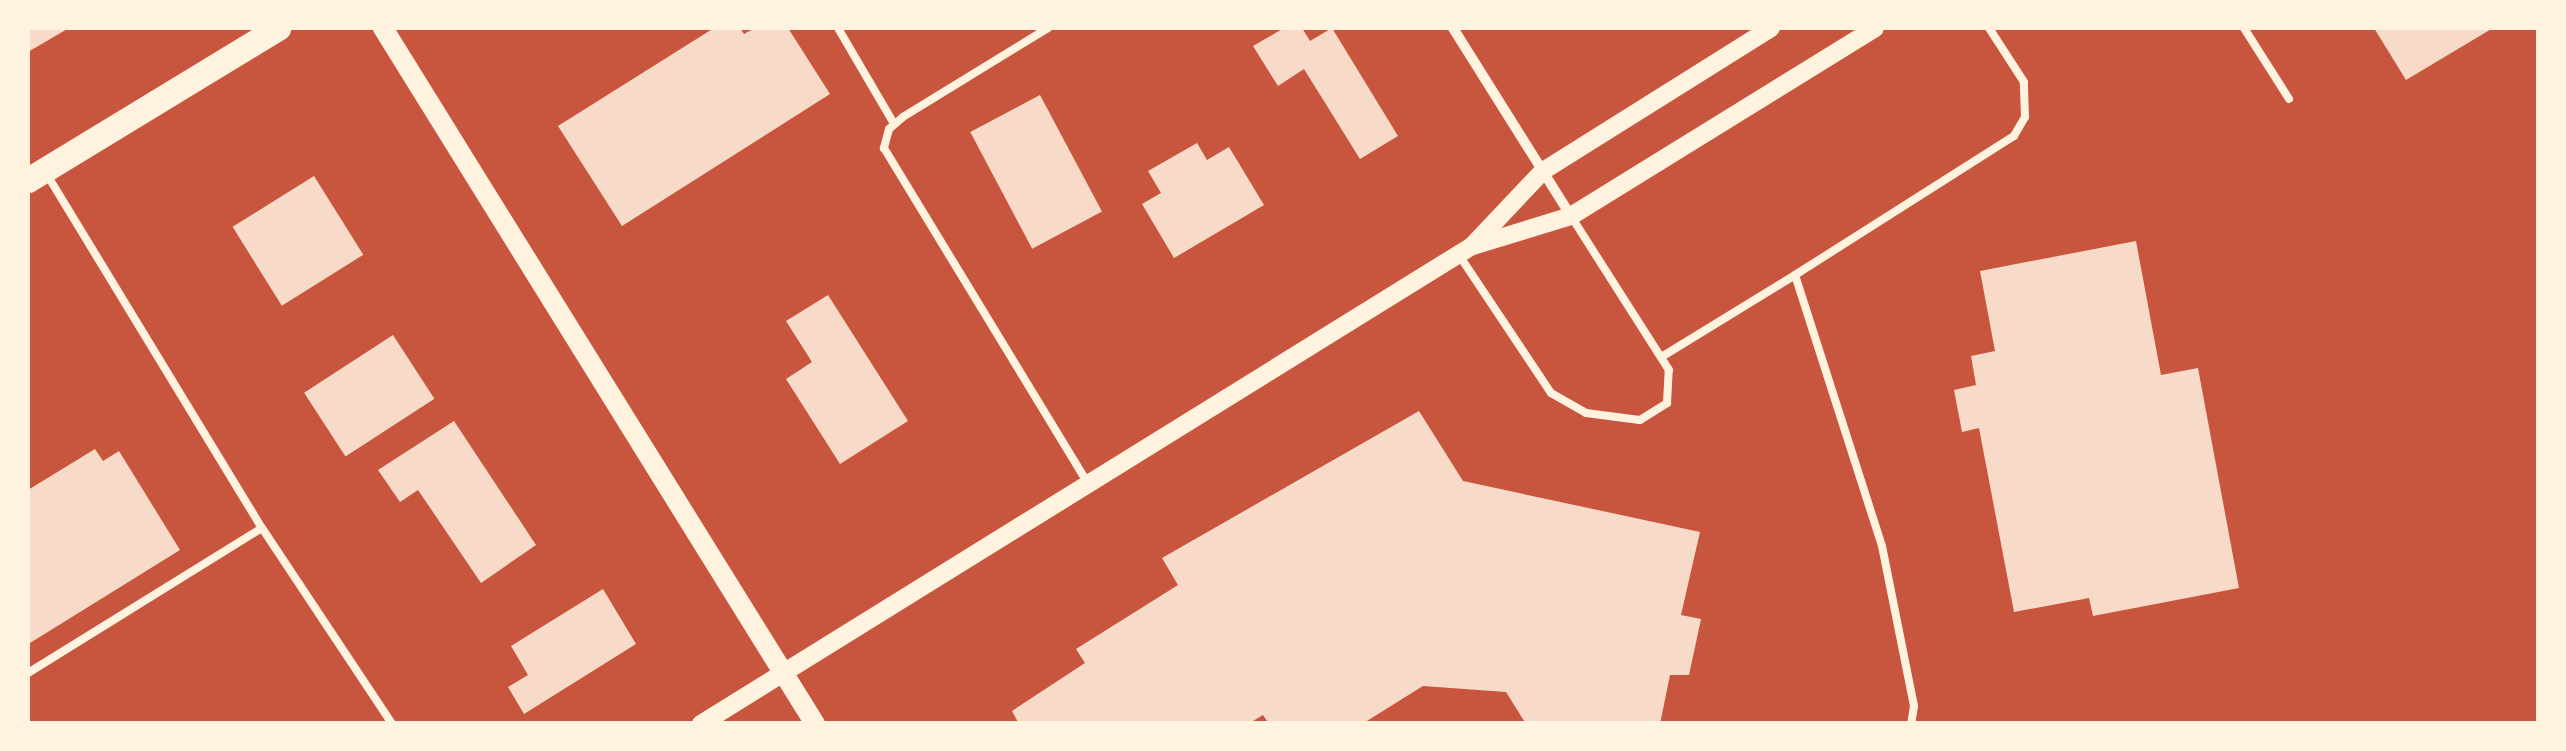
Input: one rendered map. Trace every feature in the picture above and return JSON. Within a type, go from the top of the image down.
[{"type":"main road","points":[[36,174],[278,28]]},
{"type":"main road","points":[[384,28],[815,724]]},
{"type":"street","points":[[1452,28],[1571,216]]},
{"type":"street","points":[[1466,250],[1543,171],[1771,28]]},
{"type":"street","points":[[701,724],[1466,250],[1571,216],[1875,28]]},
{"type":"lane","points":[[838,28],[894,124]]},
{"type":"lane","points":[[1048,28],[894,124],[884,142],[891,165],[1087,482]]},
{"type":"lane","points":[[1662,356],[2014,136],[2025,117],[2024,82],[1990,28]]},
{"type":"lane","points":[[2244,28],[2289,99]]},
{"type":"lane","points":[[36,174],[392,724]]},
{"type":"lane","points":[[1466,250],[1551,394],[1586,413],[1640,420],[1667,403],[1673,387],[1662,356],[1571,216]]},
{"type":"lane","points":[[1795,275],[1882,546],[1914,706],[1912,724]]},
{"type":"lane","points":[[28,672],[262,528]]},
{"type":"building","points":[[28,28],[69,28],[28,52]]},
{"type":"building","points":[[714,28],[740,28],[744,34],[755,28],[788,28],[830,94],[622,226],[558,126]]},
{"type":"building","points":[[1284,28],[1302,28],[1310,41],[1332,28],[1398,136],[1360,159],[1304,69],[1278,86],[1253,46]]},
{"type":"building","points":[[2374,28],[2493,28],[2406,80]]},
{"type":"building","points":[[1040,95],[1102,212],[1032,249],[970,132]]},
{"type":"building","points":[[1197,143],[1207,160],[1229,147],[1264,205],[1174,258],[1142,204],[1161,193],[1148,171]]},
{"type":"building","points":[[314,176],[363,255],[282,306],[233,227]]},
{"type":"building","points":[[2136,241],[2161,375],[2198,368],[2239,588],[2093,616],[2089,598],[2014,612],[1979,428],[1962,432],[1954,390],[1976,385],[1971,356],[1995,351],[1980,271]]},
{"type":"building","points":[[828,295],[908,421],[840,464],[786,379],[812,362],[786,321]]},
{"type":"building","points":[[393,335],[434,399],[345,456],[304,393]]},
{"type":"building","points":[[1419,411],[1463,481],[1700,532],[1681,615],[1701,619],[1689,675],[1670,675],[1660,724],[1526,724],[1506,692],[1423,686],[1362,724],[1269,724],[1263,715],[1248,724],[1019,724],[1012,711],[1085,663],[1076,649],[1178,585],[1162,558]]},
{"type":"building","points":[[454,421],[536,545],[481,583],[418,490],[400,502],[378,470]]},
{"type":"building","points":[[95,449],[103,461],[119,451],[180,550],[30,643],[28,490]]},
{"type":"building","points":[[603,589],[636,644],[524,714],[508,687],[528,675],[511,646]]}]
